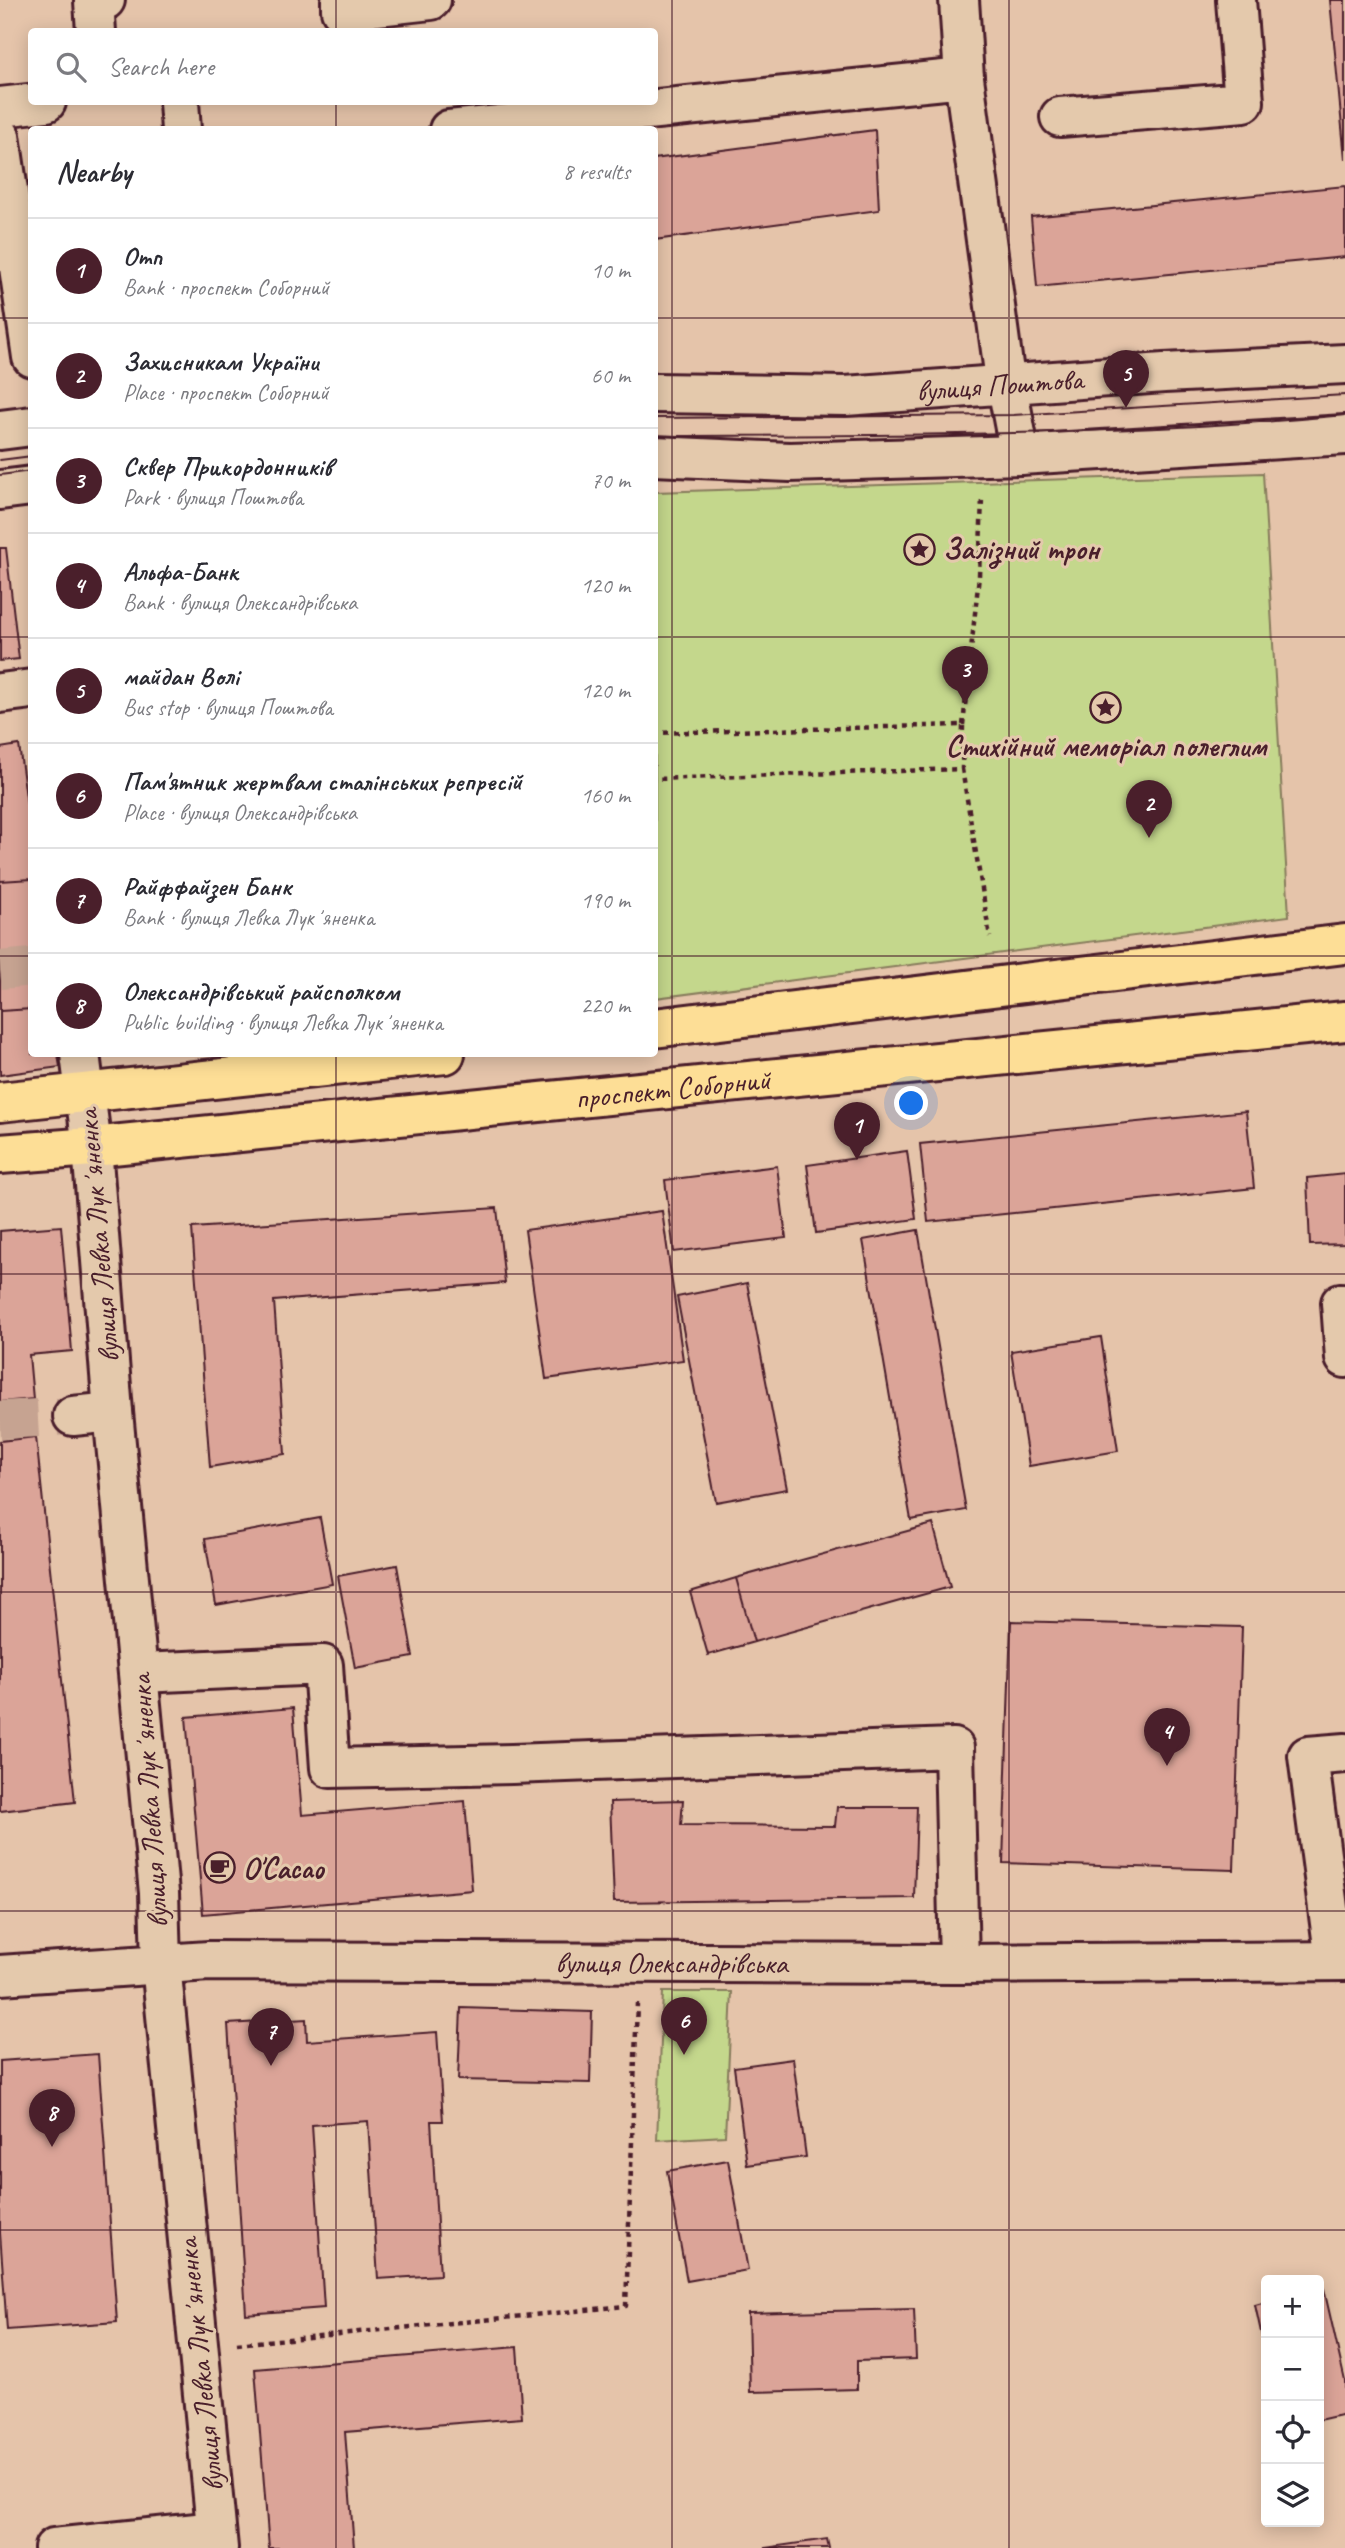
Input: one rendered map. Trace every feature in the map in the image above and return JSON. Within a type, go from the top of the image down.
[{"type":"main road","points":[[658,1027],[1339,939]]},
{"type":"main road","name":"проспект Соборний","points":[[0,1154],[1345,1021]]},
{"type":"main road","points":[[0,1102],[417,1057]]},
{"type":"street","points":[[96,28],[94,1],[105,0]]},
{"type":"street","points":[[341,0],[341,10],[431,0]]},
{"type":"street","points":[[959,0],[964,78],[1006,383],[1020,455]]},
{"type":"street","points":[[1060,117],[1244,102],[1236,0]]},
{"type":"street","points":[[489,126],[964,78]]},
{"type":"street","points":[[0,107],[28,104]]},
{"type":"street","points":[[180,105],[181,126]]},
{"type":"street","points":[[0,136],[28,329]]},
{"type":"street","name":"вулиця Поштова","points":[[658,393],[845,396],[1006,383],[1345,364]]},
{"type":"street","points":[[0,430],[28,426]]},
{"type":"street","points":[[658,456],[790,463],[1020,455],[1345,435]]},
{"type":"street","points":[[0,490],[28,486]]},
{"type":"street","points":[[0,693],[28,690]]},
{"type":"street","name":"вулиця Левка Лукʼяненка","points":[[80,1057],[92,1147],[113,1412],[159,1893],[161,1964],[217,2540]]},
{"type":"street","points":[[1341,1303],[1345,1357]]},
{"type":"street","points":[[73,1416],[113,1412]]},
{"type":"street","points":[[139,1673],[323,1665],[330,1768],[954,1748],[960,1964]]},
{"type":"street","points":[[1340,1961],[1308,1756],[1345,1753]]},
{"type":"street","name":"вулиця Олександрівська","points":[[0,1975],[209,1961],[960,1964],[1340,1961]]},
{"type":"street","points":[[54,2548],[217,2540]]},
{"type":"path","points":[[982,498],[979,576],[963,725],[962,769],[990,937]]},
{"type":"path","points":[[658,733],[963,725]]},
{"type":"path","points":[[658,779],[962,769]]},
{"type":"path","points":[[198,2348],[626,2306],[639,1963]]},
{"type":"green space","points":[[1263,473],[1289,916],[658,998],[658,492]]},
{"type":"green space","points":[[663,1992],[732,1992],[725,2136],[657,2140]]},
{"type":"building","points":[[1330,0],[1345,0],[1345,159]]},
{"type":"building","points":[[875,130],[879,210],[658,239],[658,158]]},
{"type":"building","points":[[1345,186],[1345,257],[1037,287],[1031,217]]},
{"type":"building","points":[[0,548],[6,548],[19,659],[0,661]]},
{"type":"building","points":[[19,745],[28,812],[28,879],[0,881],[0,748]]},
{"type":"building","points":[[28,879],[28,1009],[0,1011],[0,881]]},
{"type":"building","points":[[28,1009],[28,1057],[58,1057],[60,1067],[0,1075],[0,1011]]},
{"type":"building","points":[[1246,1111],[1254,1188],[928,1222],[920,1144]]},
{"type":"building","points":[[907,1151],[916,1219],[816,1233],[807,1165]]},
{"type":"building","points":[[777,1166],[786,1238],[674,1252],[665,1180]]},
{"type":"building","points":[[1345,1174],[1345,1244],[1310,1245],[1307,1178]]},
{"type":"building","points":[[497,1208],[505,1283],[274,1301],[285,1454],[210,1467],[192,1228]]},
{"type":"building","points":[[662,1211],[683,1360],[546,1379],[525,1230]]},
{"type":"building","points":[[61,1226],[72,1351],[29,1355],[33,1399],[0,1402],[0,1231]]},
{"type":"building","points":[[918,1230],[966,1510],[911,1520],[863,1240]]},
{"type":"building","points":[[747,1283],[787,1489],[716,1502],[677,1297]]},
{"type":"building","points":[[1101,1337],[1118,1451],[1029,1466],[1011,1351]]},
{"type":"building","points":[[36,1437],[75,1802],[0,1811],[0,1441]]},
{"type":"building","points":[[320,1518],[332,1584],[216,1605],[205,1539]]},
{"type":"building","points":[[933,1524],[950,1587],[754,1642],[736,1578]]},
{"type":"building","points":[[397,1565],[413,1657],[355,1668],[338,1576]]},
{"type":"building","points":[[736,1578],[754,1642],[708,1655],[690,1592]]},
{"type":"building","points":[[1011,1621],[1242,1627],[1234,1870],[1003,1863]]},
{"type":"building","points":[[293,1708],[302,1815],[465,1801],[472,1890],[203,1914],[186,1717]]},
{"type":"building","points":[[683,1800],[681,1825],[835,1826],[837,1807],[917,1807],[914,1898],[614,1902],[610,1802]]},
{"type":"building","points":[[461,2008],[592,2012],[590,2083],[458,2080]]},
{"type":"building","points":[[306,2019],[307,2041],[437,2032],[443,2121],[431,2121],[440,2275],[378,2279],[368,2121],[312,2125],[324,2308],[246,2314],[228,2024]]},
{"type":"building","points":[[98,2054],[117,2322],[7,2330],[0,2233],[0,2061]]},
{"type":"building","points":[[793,2059],[806,2157],[747,2165],[734,2067]]},
{"type":"building","points":[[728,2160],[748,2270],[687,2281],[667,2171]]},
{"type":"building","points":[[1324,2289],[1345,2381],[1345,2414],[1324,2419]]},
{"type":"building","points":[[1261,2303],[1261,2332],[1255,2305]]},
{"type":"building","points":[[914,2309],[916,2359],[857,2361],[857,2389],[750,2392],[748,2313]]},
{"type":"building","points":[[517,2347],[522,2418],[345,2432],[354,2548],[269,2548],[255,2369]]},
{"type":"building","points":[[827,2539],[829,2548],[765,2548]]},
{"type":"tunnel","points":[[0,970],[28,967]]},
{"type":"tunnel","points":[[0,1420],[73,1416]]},
{"type":"tram line","points":[[658,418],[1013,415],[1345,395]]},
{"type":"tram line","points":[[658,436],[1086,431],[1345,415]]},
{"type":"tram line","points":[[0,460],[28,456]]},
{"type":"tram line","points":[[0,475],[28,472]]},
{"type":"place","name":"майдан Волі","points":[[1126,408]]},
{"type":"place","name":"Залізний трон","points":[[920,549]]},
{"type":"place","name":"Сквер Прикордонників","points":[[965,704]]},
{"type":"place","name":"Стихійний меморіал полеглим","points":[[1106,708]]},
{"type":"place","name":"Захисникам України","points":[[1149,838]]},
{"type":"place","name":"Отп","points":[[857,1160]]},
{"type":"place","name":"Альфа-Банк","points":[[1167,1766]]},
{"type":"place","name":"O'Cacao","points":[[220,1868]]},
{"type":"place","name":"Пам'ятник жертвам сталінських репресій","points":[[684,2055]]},
{"type":"place","name":"Райффайзен Банк","points":[[271,2066]]},
{"type":"place","name":"Олександрівський райсполком","points":[[52,2147]]}]
